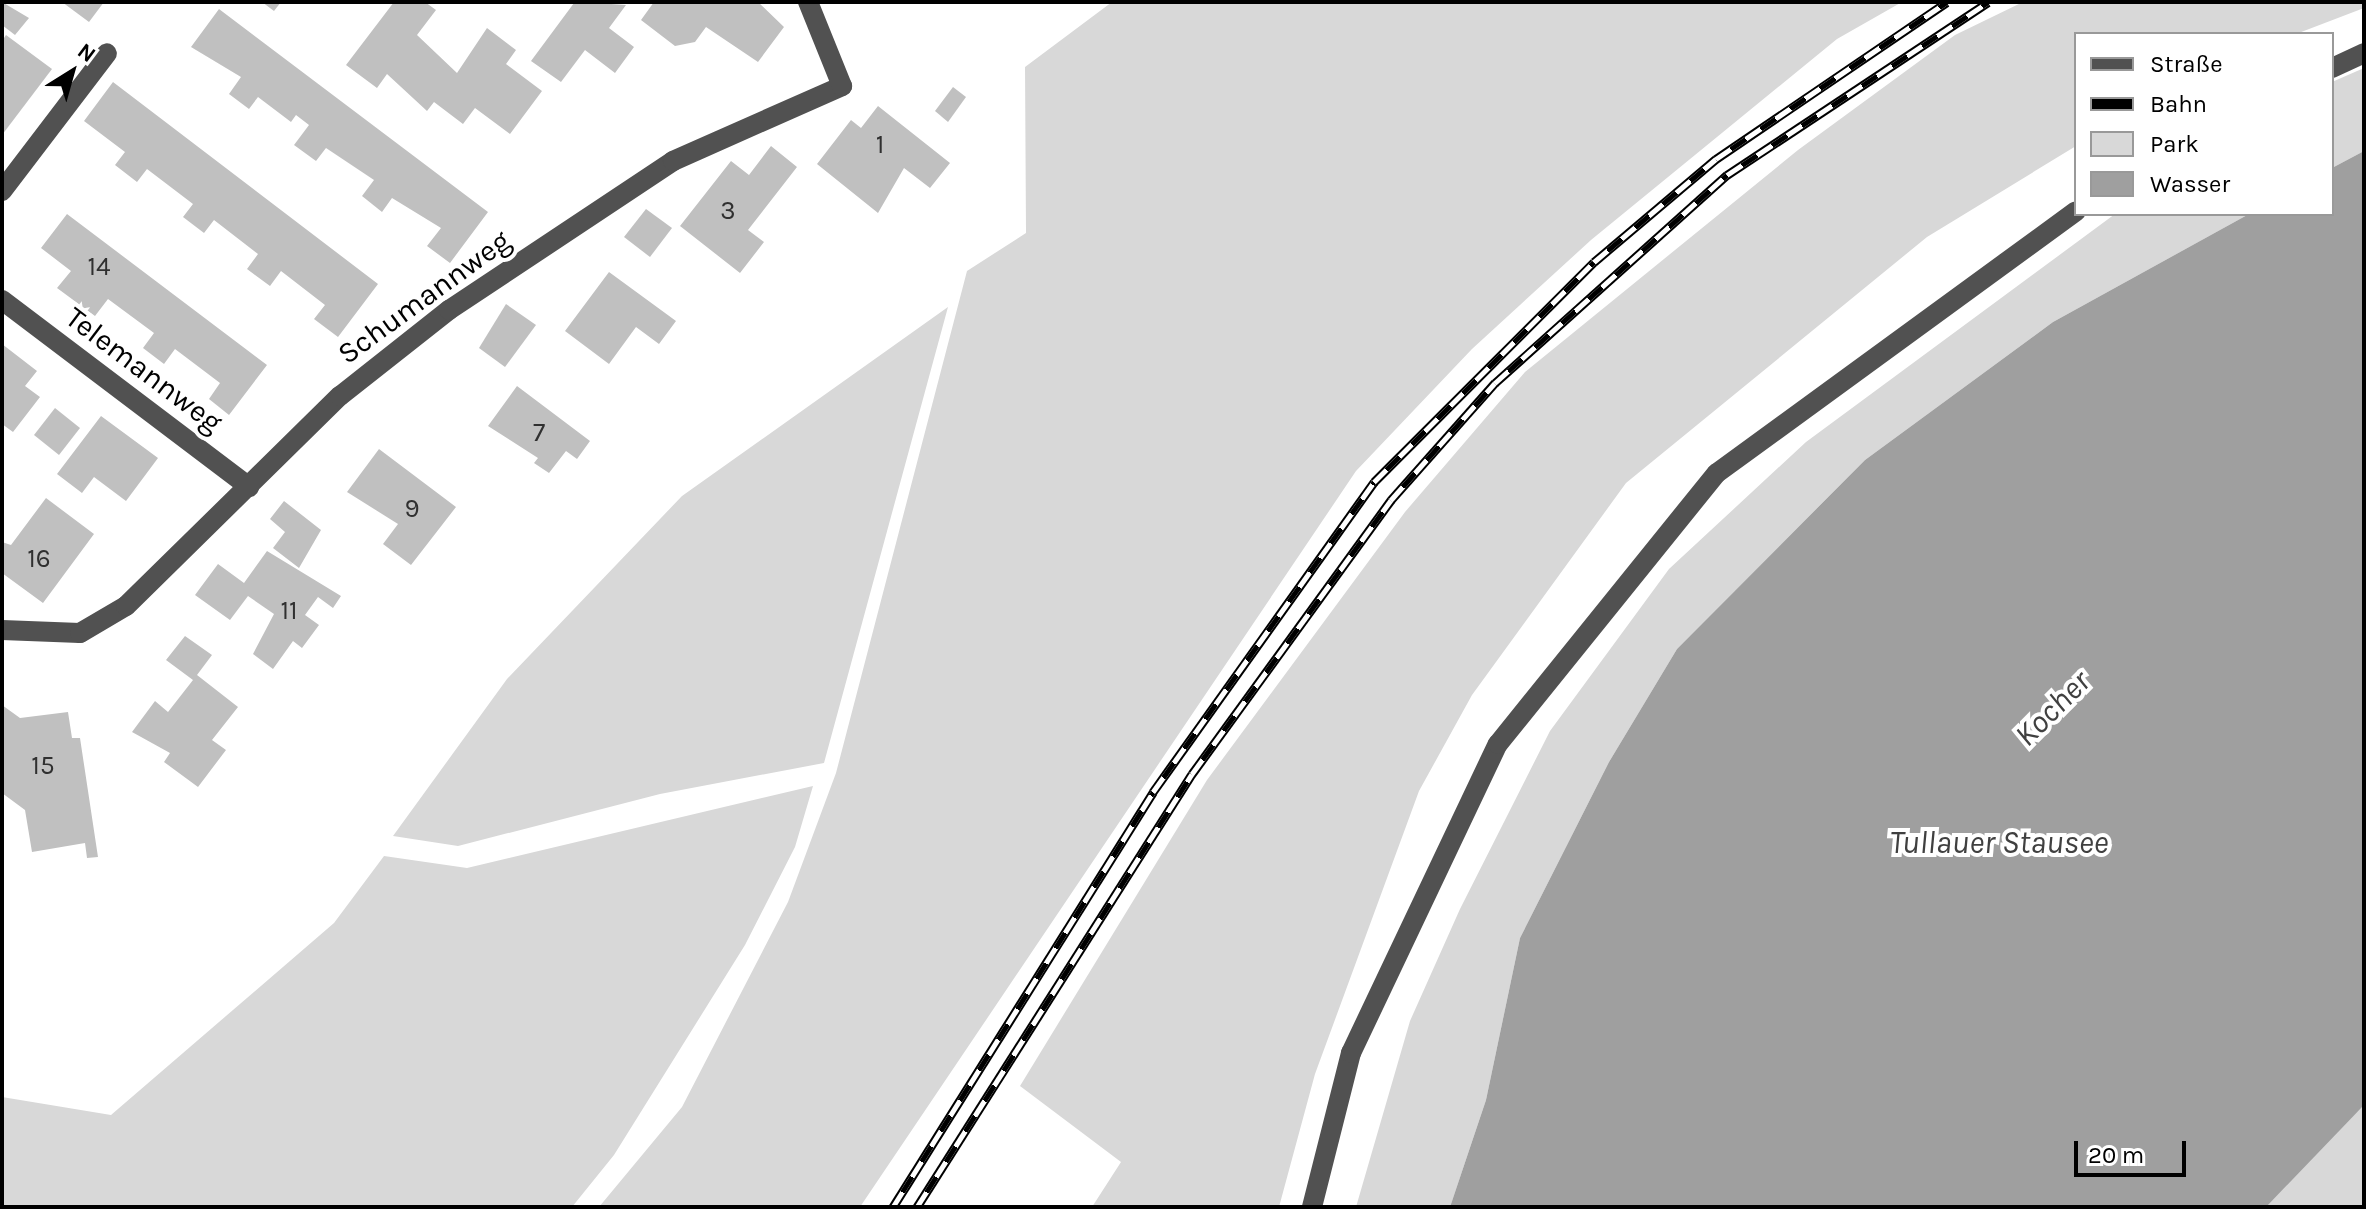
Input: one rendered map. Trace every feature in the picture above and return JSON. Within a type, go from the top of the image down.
[{"type":"street","name":"Schumannweg","points":[[2,630],[80,633],[103,619],[249,487],[340,396],[449,310],[673,161],[842,86],[808,2]]},
{"type":"street","points":[[2,191],[107,53]]},
{"type":"street","points":[[2334,67],[2364,53]]},
{"type":"street","points":[[1312,1207],[1351,1053],[1498,744],[1717,473],[2074,212]]},
{"type":"street","name":"Telemannweg","points":[[2,300],[249,487]]},
{"type":"green space","points":[[1112,2],[1902,2],[1837,39],[1591,240],[1472,349],[1356,471],[860,1207],[599,1207],[682,1107],[788,902],[836,773],[967,271],[1026,233],[1025,67]]},
{"type":"green space","points":[[2023,2],[2364,2],[2364,8],[2301,32],[2074,32],[2074,147],[1927,237],[1626,483],[1472,695],[1419,791],[1315,1074],[1279,1207],[1092,1207],[1121,1162],[1020,1086],[1207,780],[1405,512],[1525,372],[1798,150],[1955,35]]},
{"type":"green space","points":[[2364,68],[2364,151],[2334,167],[2334,81]]},
{"type":"green space","points":[[2112,216],[2245,216],[2053,322],[1865,460],[1677,649],[1609,762],[1520,938],[1486,1100],[1450,1207],[1356,1207],[1410,1021],[1460,909],[1550,731],[1669,569],[1806,442]]},
{"type":"green space","points":[[948,307],[824,763],[660,794],[458,846],[393,836],[507,679],[682,496]]},
{"type":"green space","points":[[813,786],[795,847],[745,945],[614,1155],[572,1207],[2,1207],[2,1097],[111,1115],[334,923],[384,856],[467,868]]},
{"type":"green space","points":[[2364,1105],[2364,1207],[2266,1207],[2285,1180]]},
{"type":"water","name":"Tullauer Stausee","points":[[2364,151],[2364,1105],[2266,1207],[1450,1207],[1486,1100],[1520,938],[1609,762],[1677,649],[1865,460],[2053,322],[2245,216],[2334,216],[2334,167]]},
{"type":"building","points":[[2,2],[29,18],[15,35],[2,25]]},
{"type":"building","points":[[62,2],[104,2],[89,22]]},
{"type":"building","points":[[262,2],[281,2],[274,11]]},
{"type":"building","points":[[394,2],[425,2],[436,10],[417,35],[457,73],[487,28],[516,50],[506,64],[542,91],[510,134],[475,108],[463,124],[434,102],[427,111],[387,74],[377,88],[346,65]]},
{"type":"building","points":[[654,2],[758,2],[784,27],[758,62],[706,27],[695,42],[675,46],[641,20]]},
{"type":"building","points":[[574,3],[626,5],[609,28],[634,47],[615,73],[585,50],[561,82],[531,61]]},
{"type":"building","points":[[219,9],[488,212],[450,263],[427,246],[441,228],[392,198],[382,212],[362,196],[374,180],[326,148],[316,161],[294,145],[309,125],[296,115],[291,122],[258,97],[249,109],[229,94],[241,77],[191,47]]},
{"type":"building","points":[[6,35],[52,69],[2,135],[2,41]]},
{"type":"building","points":[[113,82],[378,284],[338,337],[314,319],[325,305],[281,271],[270,286],[247,269],[258,254],[214,220],[204,233],[183,217],[193,204],[147,169],[137,182],[115,165],[125,152],[84,121]]},
{"type":"building","points":[[953,87],[966,97],[948,122],[935,111]]},
{"type":"building","points":[[878,106],[950,163],[930,188],[904,168],[878,213],[817,164],[851,120],[861,128]]},
{"type":"building","points":[[771,146],[797,167],[748,230],[764,242],[740,273],[680,226],[731,161],[749,175]]},
{"type":"building","points":[[646,209],[672,228],[650,257],[624,237]]},
{"type":"building","points":[[67,214],[267,365],[229,415],[209,399],[220,383],[175,349],[164,364],[143,348],[154,333],[108,299],[95,316],[57,288],[71,271],[41,248]]},
{"type":"building","points":[[609,272],[676,321],[659,344],[636,327],[609,364],[565,331]]},
{"type":"building","points":[[506,304],[536,325],[505,367],[479,348]]},
{"type":"building","points":[[2,344],[37,371],[25,386],[40,397],[13,432],[2,424]]},
{"type":"building","points":[[517,386],[590,441],[577,459],[566,451],[549,473],[534,463],[538,458],[488,426]]},
{"type":"building","points":[[55,408],[80,428],[59,455],[34,435]]},
{"type":"building","points":[[101,416],[158,458],[126,501],[94,477],[82,493],[57,474]]},
{"type":"building","points":[[379,449],[456,507],[411,565],[383,544],[398,524],[347,492]]},
{"type":"building","points":[[46,498],[94,534],[43,603],[2,573],[2,542],[11,545]]},
{"type":"building","points":[[284,501],[321,530],[299,568],[273,548],[285,532],[270,519]]},
{"type":"building","points":[[267,551],[341,596],[333,608],[318,597],[305,615],[319,625],[302,648],[293,641],[273,669],[253,654],[274,614],[248,596],[230,620],[195,595],[218,564],[244,583]]},
{"type":"building","points":[[185,636],[212,655],[197,675],[238,707],[212,740],[226,750],[198,787],[164,762],[170,753],[132,732],[155,701],[168,712],[193,680],[166,660]]},
{"type":"building","points":[[2,705],[20,718],[68,712],[72,738],[80,738],[98,857],[87,858],[85,843],[32,852],[25,810],[2,793]]},
{"type":"railway","points":[[893,1207],[1153,792],[1374,482],[1594,262],[1716,159],[1947,2]]},
{"type":"railway","points":[[917,1207],[1192,774],[1391,500],[1495,383],[1727,175],[1988,2]]},
{"type":"water label","name":"Kocher","points":[[2053,709]]}]
